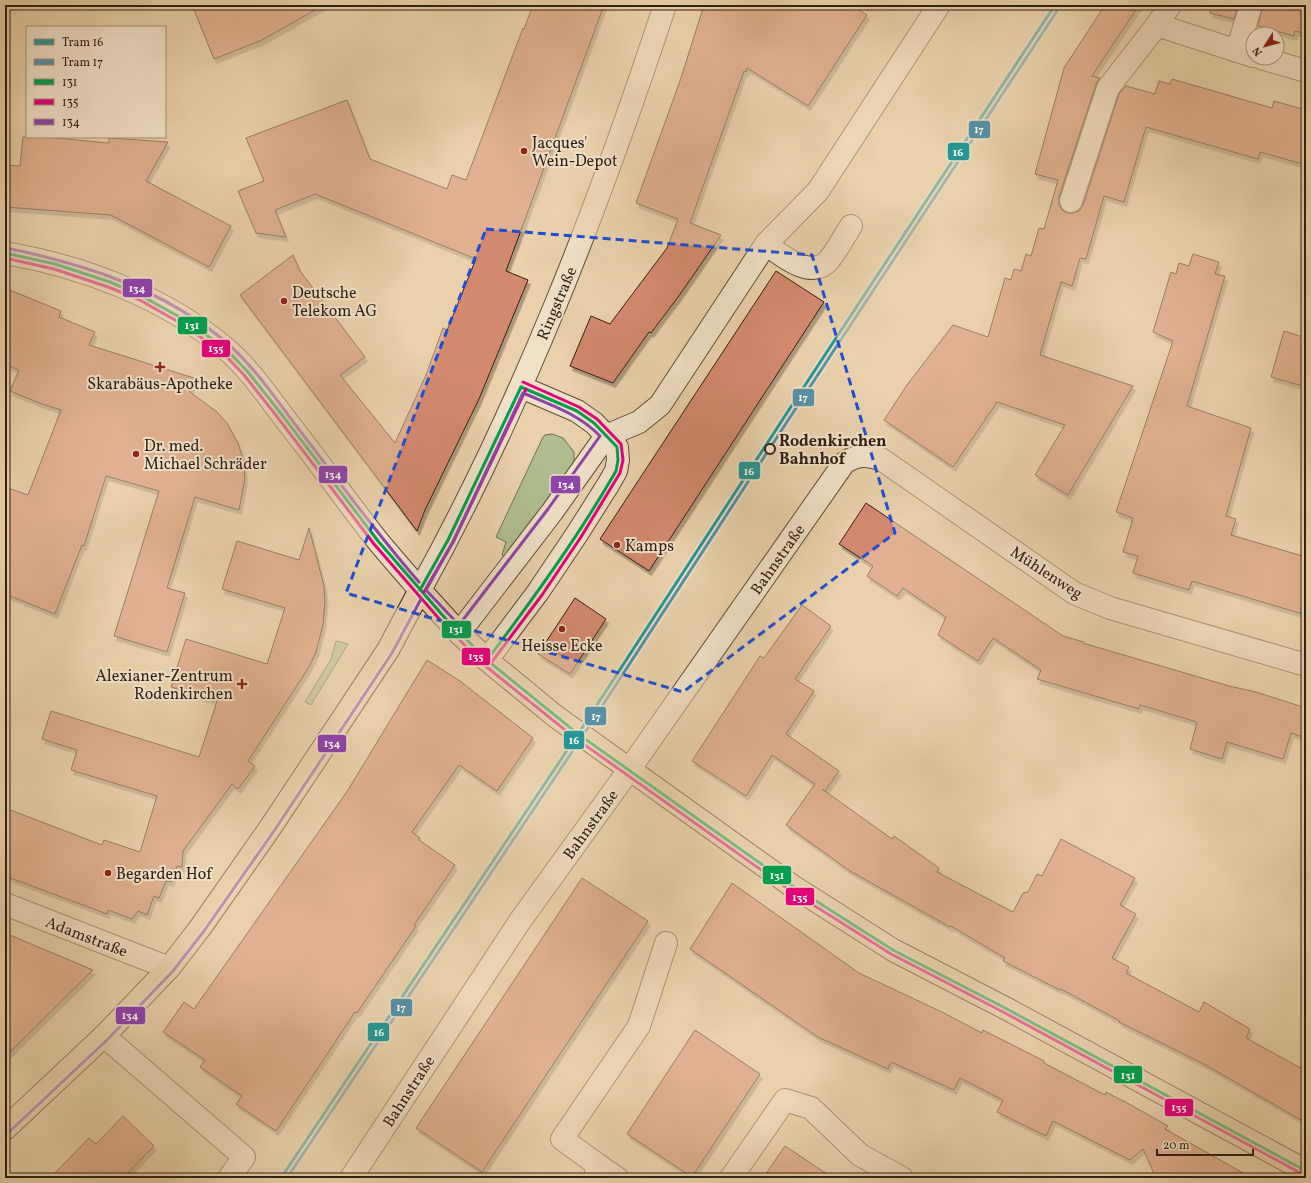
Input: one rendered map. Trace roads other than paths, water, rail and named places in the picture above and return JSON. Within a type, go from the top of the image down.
[{"type":"main road","points":[[5,1129],[104,1036],[169,968],[200,928],[270,828],[388,650],[420,590],[459,633],[487,660],[555,716],[792,885],[893,950],[1007,1009],[1306,1171]]},
{"type":"street","name":"Ringstraße","points":[[420,590],[448,540],[521,387],[601,191],[641,79],[665,5]]},
{"type":"street","points":[[459,633],[552,512],[606,436],[639,422],[660,405],[766,244],[818,191],[938,5]]},
{"type":"street","points":[[1071,201],[1108,88],[1158,25],[1170,5]]},
{"type":"street","points":[[1248,26],[1251,5]]},
{"type":"street","points":[[1158,25],[1245,53]]},
{"type":"street","points":[[1285,65],[1306,71]]},
{"type":"street","points":[[766,244],[792,263],[809,269],[822,266],[828,261],[852,226]]},
{"type":"street","points":[[5,253],[55,264],[110,282],[140,295],[185,320],[226,349],[257,383],[378,541],[420,590]]},
{"type":"street","points":[[487,660],[538,592],[608,485],[616,471],[618,460],[616,447],[594,423],[576,411],[521,387]]},
{"type":"street","name":"Mühlenweg","points":[[853,457],[867,456],[881,459],[1074,593],[1110,608],[1306,665]]},
{"type":"street","name":"Bahnstraße","points":[[351,1178],[520,921],[629,770],[844,463],[853,457]]},
{"type":"street","name":"Adamstraße","points":[[5,904],[169,968]]},
{"type":"street","points":[[617,1178],[596,1172],[562,1139],[639,1026],[666,943]]},
{"type":"street","points":[[104,1036],[244,1157],[229,1178]]},
{"type":"street","points":[[731,1178],[785,1100],[811,1108],[860,1155],[902,1178]]},
{"type":"tram line","name":"16","points":[[281,1178],[578,734],[1055,5]]},
{"type":"tram line","name":"17","points":[[287,1178],[582,737],[1059,8]]},
{"type":"place","name":"Jacques' Wein-Depot","points":[[524,151]]},
{"type":"place","name":"Deutsche Telekom AG","points":[[284,301]]},
{"type":"place","name":"Skarabäus-Apotheke","points":[[160,367]]},
{"type":"place","name":"Rodenkirchen Bahnhof","points":[[770,449]]},
{"type":"place","name":"Dr. med. Michael Schräder","points":[[136,454]]},
{"type":"place","name":"Kamps","points":[[617,545]]},
{"type":"place","name":"Heisse Ecke","points":[[562,629]]},
{"type":"place","name":"Alexianer-Zentrum Rodenkirchen","points":[[242,684]]},
{"type":"place","name":"Begarden Hof","points":[[108,873]]}]
